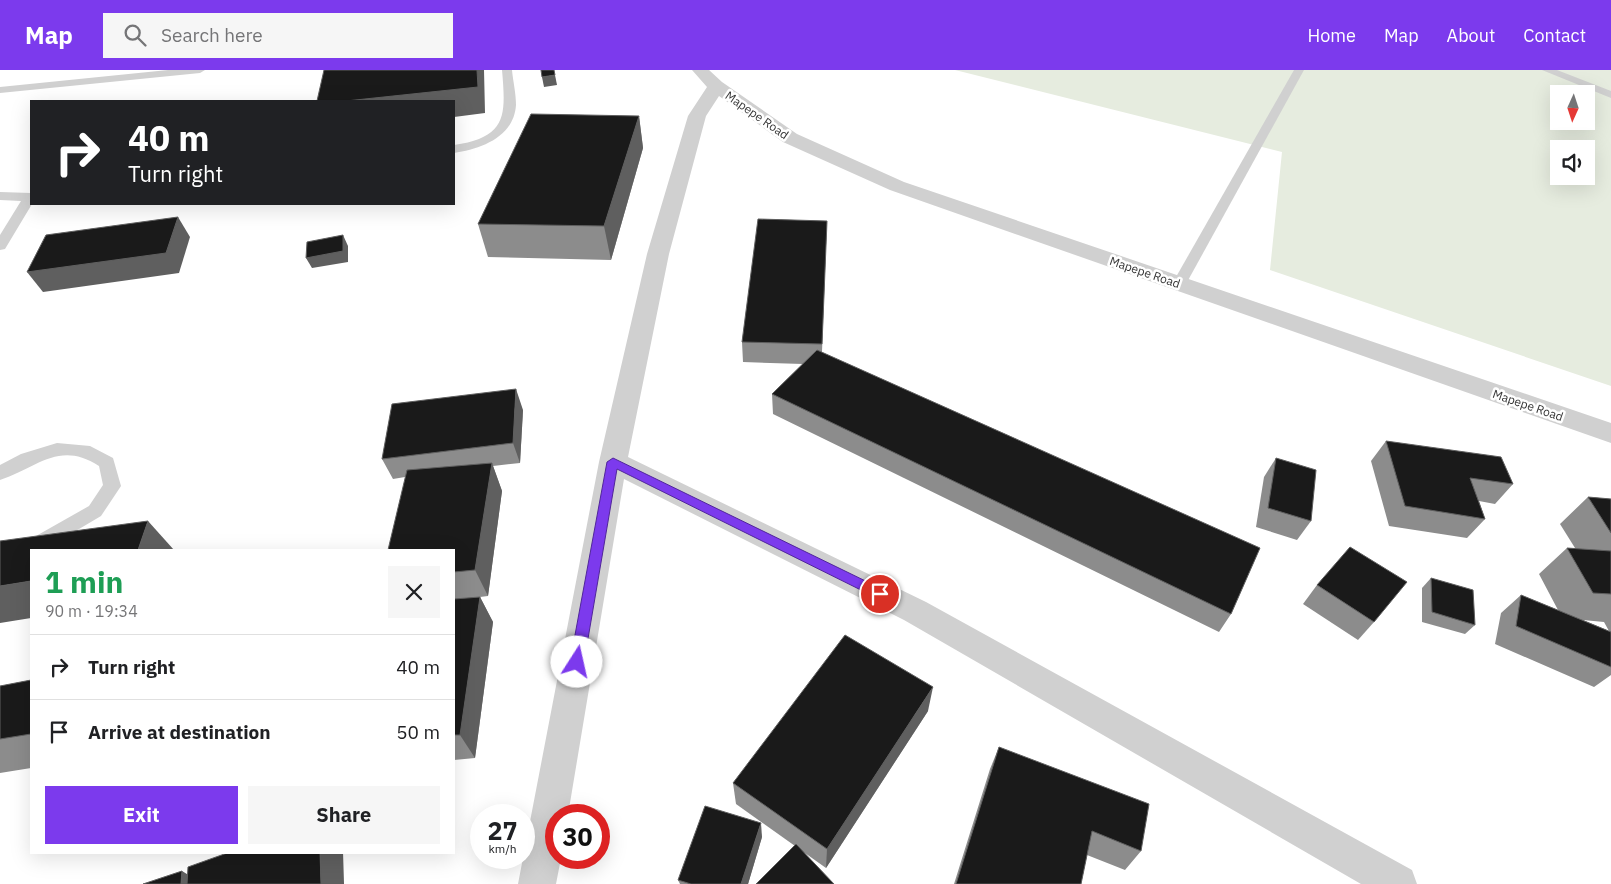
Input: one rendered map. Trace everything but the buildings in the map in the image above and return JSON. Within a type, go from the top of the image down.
[{"type":"street","name":"Mapepe Road","points":[[708,78],[790,138],[897,186],[1611,434]]},
{"type":"street","points":[[537,884],[613,462],[658,254],[708,78]]},
{"type":"street","points":[[613,462],[915,611],[1398,884]]},
{"type":"lane","points":[[0,90],[200,70]]},
{"type":"lane","points":[[455,149],[489,140],[504,127],[510,107],[507,70]]},
{"type":"lane","points":[[1179,284],[1258,147],[1298,70]]},
{"type":"lane","points":[[1547,70],[1611,95]]},
{"type":"lane","points":[[0,196],[30,197],[0,246]]},
{"type":"lane","points":[[0,473],[27,458],[57,450],[90,452],[107,463],[112,486],[95,511],[40,543],[0,551]]},
{"type":"shaded area","points":[[955,70],[1611,70],[1611,386],[1270,270],[1282,152]]},
{"type":"route","points":[[577,662],[613,462],[880,594]]}]
